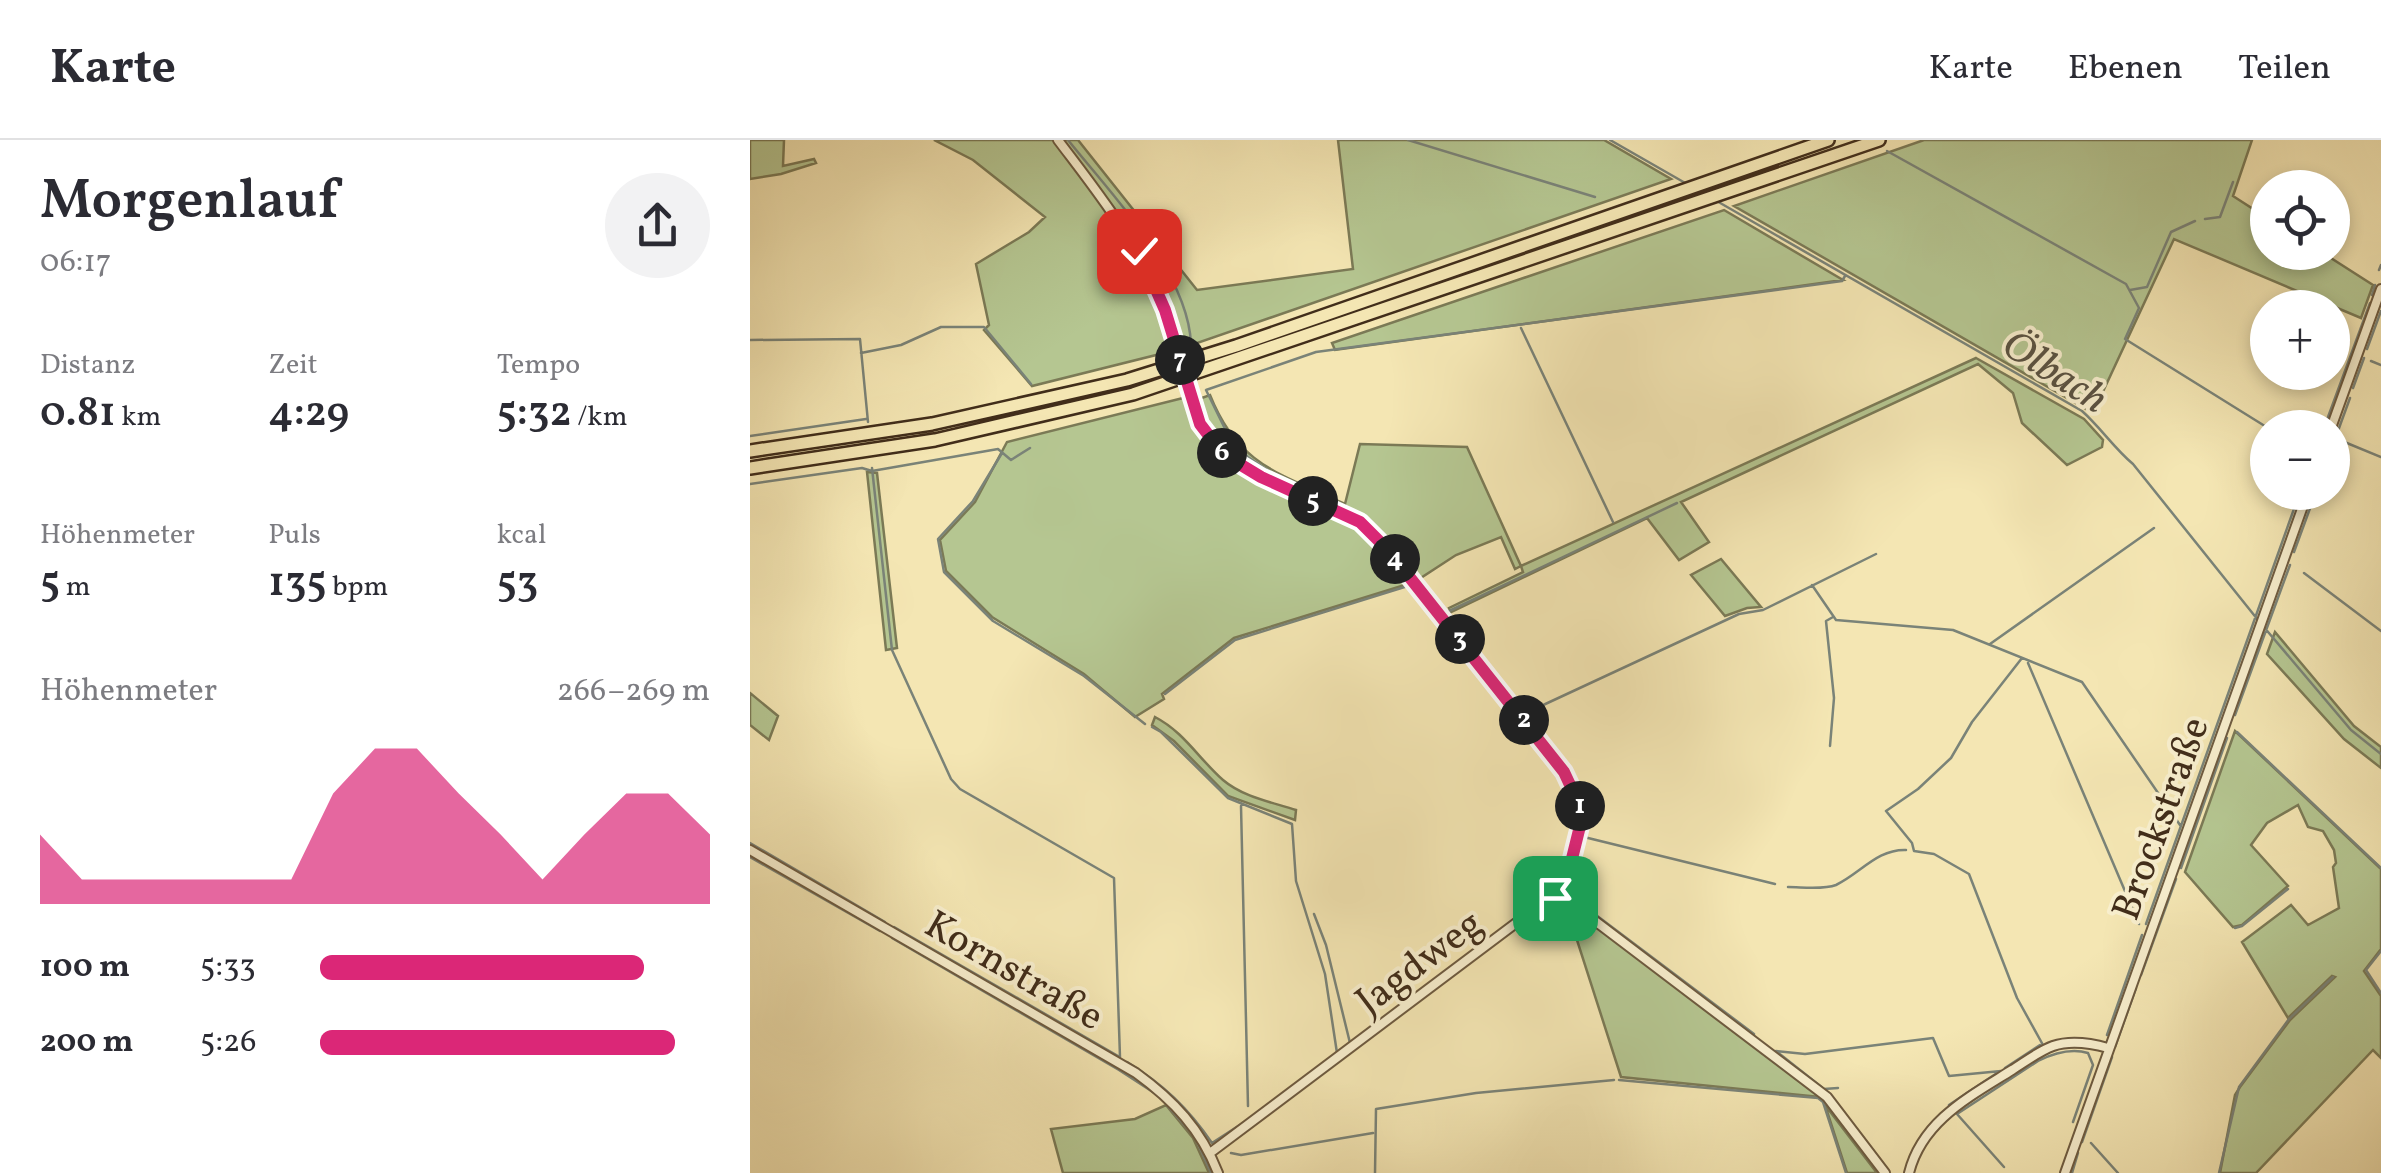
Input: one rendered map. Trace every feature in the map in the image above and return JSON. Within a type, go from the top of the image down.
[{"type":"highway","points":[[750,452],[932,424],[1127,380],[1828,140]]},
{"type":"highway","points":[[750,468],[935,440],[1133,394],[1879,140]]},
{"type":"street","points":[[1058,140],[1139,251],[1165,310],[1200,424],[1223,454],[1261,477],[1360,522],[1388,550],[1552,753],[1581,810],[1562,899],[1827,1097],[1884,1173]]},
{"type":"street","points":[[2338,410],[2381,290]]},
{"type":"street","name":"Brockstraße","points":[[2065,1173],[2302,510]]},
{"type":"street","name":"Kornstraße","points":[[750,850],[1136,1073],[1184,1113],[1218,1173]]},
{"type":"street","name":"Jagdweg","points":[[1210,1153],[1548,900],[1562,899]]},
{"type":"street","points":[[1908,1173],[1915,1151],[1941,1117],[1986,1087],[2053,1046],[2072,1042],[2108,1048]]},
{"type":"green space","points":[[750,140],[784,140],[783,166],[814,159],[816,163],[750,179]]},
{"type":"green space","points":[[934,140],[1078,140],[1197,290],[1353,269],[1338,140],[1604,140],[1671,179],[1180,349],[1176,337],[1169,340],[1172,351],[1032,386],[984,330],[989,325],[976,264],[1029,232],[1045,217],[973,160]]},
{"type":"green space","points":[[1924,140],[2252,140],[2233,196],[2250,207],[2250,270],[2350,270],[2373,285],[2361,318],[2350,313],[2350,290],[2295,290],[2174,239],[2093,413],[1734,206]]},
{"type":"green space","points":[[1724,210],[1843,280],[1335,350],[1332,343]]},
{"type":"green space","points":[[1976,358],[2084,419],[2103,440],[2102,447],[2067,465],[2022,423],[2013,393],[1978,364],[1681,502],[1709,542],[1679,560],[1647,518],[1451,612],[1449,608],[1523,572],[1521,566]]},
{"type":"green space","points":[[1210,395],[1234,438],[1264,465],[1345,504],[1360,444],[1467,447],[1521,566],[1515,569],[1501,537],[1456,555],[1416,581],[1365,522],[1263,475],[1227,452],[1205,422],[1196,400]]},
{"type":"green space","points":[[1187,397],[1197,421],[1222,456],[1254,479],[1358,526],[1408,584],[1234,638],[1162,694],[1164,699],[1135,717],[1084,674],[992,617],[946,571],[940,540],[975,502],[1007,442]]},
{"type":"green space","points":[[867,472],[877,473],[897,648],[886,650]]},
{"type":"green space","points":[[1721,559],[1761,607],[1725,616],[1691,575]]},
{"type":"green space","points":[[2275,632],[2354,726],[2381,747],[2381,768],[2344,739],[2267,654]]},
{"type":"green space","points":[[750,693],[778,716],[769,740],[750,725]]},
{"type":"green space","points":[[1155,717],[1174,730],[1231,786],[1296,810],[1295,820],[1228,796],[1174,741],[1152,725]]},
{"type":"green space","points":[[2235,731],[2381,869],[2381,949],[2364,971],[2381,996],[2381,1058],[2373,1050],[2256,1173],[2220,1173],[2235,1095],[2290,1020],[2335,977],[2288,1018],[2242,942],[2291,905],[2308,925],[2339,908],[2334,850],[2323,831],[2308,827],[2298,805],[2267,823],[2251,845],[2288,886],[2242,925],[2233,927],[2185,872]]},
{"type":"green space","points":[[1572,908],[1820,1097],[1621,1077],[1568,912]]},
{"type":"green space","points":[[1166,1105],[1193,1138],[1209,1173],[1063,1173],[1051,1129],[1135,1119]]},
{"type":"green space","points":[[1825,1105],[1877,1173],[1847,1173]]},
{"type":"waterway","points":[[1068,140],[1125,209],[1162,262],[1187,317],[1191,344]]},
{"type":"waterway","points":[[1408,140],[1595,197]]},
{"type":"waterway","name":"Ölbach","points":[[1610,140],[1687,184]]},
{"type":"waterway","points":[[1887,151],[2126,284],[2139,308],[2125,339],[2250,417]]},
{"type":"waterway","points":[[2205,219],[2220,217],[2233,182]]},
{"type":"waterway","name":"Ölbach","points":[[1715,200],[2082,411],[2133,464],[2258,620]]},
{"type":"waterway","points":[[2130,290],[2147,287],[2171,232],[2195,221]]},
{"type":"waterway","points":[[2379,270],[2381,265]]},
{"type":"waterway","points":[[1426,590],[1370,520],[1272,473],[1248,457],[1231,441],[1206,390],[1316,352],[1842,281],[1845,276]]},
{"type":"waterway","points":[[2372,295],[2375,285]]},
{"type":"waterway","points":[[2331,410],[2370,303]]},
{"type":"waterway","points":[[2367,349],[2381,311]]},
{"type":"waterway","points":[[861,353],[901,345],[941,327],[984,327],[1031,384]]},
{"type":"waterway","points":[[1521,328],[1613,522]]},
{"type":"waterway","points":[[750,340],[860,339],[868,422]]},
{"type":"waterway","points":[[2353,388],[2364,358]]},
{"type":"waterway","points":[[2371,361],[2381,365]]},
{"type":"waterway","points":[[2346,410],[2350,398]]},
{"type":"waterway","points":[[750,436],[866,419]]},
{"type":"waterway","points":[[2350,444],[2381,457]]},
{"type":"waterway","points":[[750,484],[862,468],[872,471],[998,449],[1011,460],[1030,448]]},
{"type":"waterway","points":[[1002,453],[973,501],[938,539],[944,572],[993,621],[1084,676],[1145,724]]},
{"type":"waterway","points":[[872,468],[892,650],[951,779],[960,789],[1114,878],[1120,1057]]},
{"type":"waterway","points":[[1445,613],[1677,503]]},
{"type":"waterway","points":[[2146,924],[2294,510]]},
{"type":"waterway","points":[[2294,552],[2309,510]]},
{"type":"waterway","points":[[1990,644],[2154,528]]},
{"type":"waterway","points":[[1526,713],[1739,614],[1763,610],[1876,554]]},
{"type":"waterway","points":[[2235,715],[2290,565]]},
{"type":"waterway","points":[[2304,573],[2381,631]]},
{"type":"waterway","points":[[1165,694],[1235,640],[1411,585]]},
{"type":"waterway","points":[[1812,585],[1836,620],[1953,630],[2082,682],[2180,825]]},
{"type":"waterway","points":[[1445,612],[1564,759],[1585,804]]},
{"type":"waterway","points":[[1830,746],[1834,698],[1826,621],[1833,617]]},
{"type":"waterway","name":"Ölbach","points":[[2263,626],[2351,730],[2381,754]]},
{"type":"waterway","points":[[1914,851],[1886,811],[1918,789],[1951,758],[1972,722],[2022,658]]},
{"type":"waterway","points":[[2028,663],[2139,924]]},
{"type":"waterway","points":[[1152,727],[1228,798],[1292,824],[1296,881],[1325,974],[1337,1053]]},
{"type":"waterway","points":[[2237,732],[2381,868]]},
{"type":"waterway","points":[[2181,868],[2227,738]]},
{"type":"waterway","points":[[1241,806],[1248,1106]]},
{"type":"waterway","points":[[1588,811],[1570,889],[1572,897],[1754,1034]]},
{"type":"waterway","points":[[1584,837],[1775,884]]},
{"type":"waterway","points":[[750,843],[885,922]]},
{"type":"waterway","points":[[1788,887],[1836,885],[1878,857],[1906,850]]},
{"type":"waterway","points":[[1914,851],[1934,854],[1969,874],[2017,998],[2043,1045]]},
{"type":"waterway","points":[[750,857],[880,931]]},
{"type":"waterway","points":[[2141,975],[2176,879]]},
{"type":"waterway","points":[[1547,895],[1558,887]]},
{"type":"waterway","points":[[2235,928],[2288,889]]},
{"type":"waterway","points":[[1314,914],[1326,945],[1350,1043]]},
{"type":"waterway","points":[[1258,1112],[1511,922]]},
{"type":"waterway","points":[[894,927],[1118,1056]]},
{"type":"waterway","points":[[2107,1035],[2142,935]]},
{"type":"waterway","points":[[892,938],[1159,1096],[1195,1137],[1211,1173]]},
{"type":"waterway","points":[[2381,951],[2366,970],[2381,993]]},
{"type":"waterway","points":[[2219,1173],[2239,1087],[2289,1019],[2333,977]]},
{"type":"waterway","points":[[2115,1047],[2136,988]]},
{"type":"waterway","points":[[1776,1051],[1805,1054],[1933,1038],[1949,1076],[2001,1071]]},
{"type":"waterway","points":[[2005,1068],[2040,1045]]},
{"type":"waterway","points":[[1776,1051],[1824,1089],[1838,1088]]},
{"type":"waterway","points":[[2004,1167],[1957,1114],[2038,1061],[2075,1051],[2088,1053],[2093,1065],[2073,1122]]},
{"type":"waterway","points":[[2082,1142],[2112,1057]]},
{"type":"waterway","points":[[1127,1062],[1174,1098],[1212,1143],[1249,1119]]},
{"type":"waterway","points":[[1949,1105],[1997,1073]]},
{"type":"waterway","points":[[1375,1173],[1376,1109],[1476,1093],[1614,1080]]},
{"type":"waterway","points":[[1619,1080],[1818,1098],[1823,1102],[1846,1173]]},
{"type":"waterway","points":[[1231,1153],[1241,1155],[1373,1133]]},
{"type":"waterway","points":[[2091,1143],[2118,1173]]},
{"type":"waterway","points":[[2072,1173],[2078,1153]]},
{"type":"route","points":[[1139,251],[1165,310],[1200,424],[1223,454],[1261,477],[1360,522],[1388,550],[1552,753],[1578,802],[1582,818],[1562,899],[1555,898]]}]
